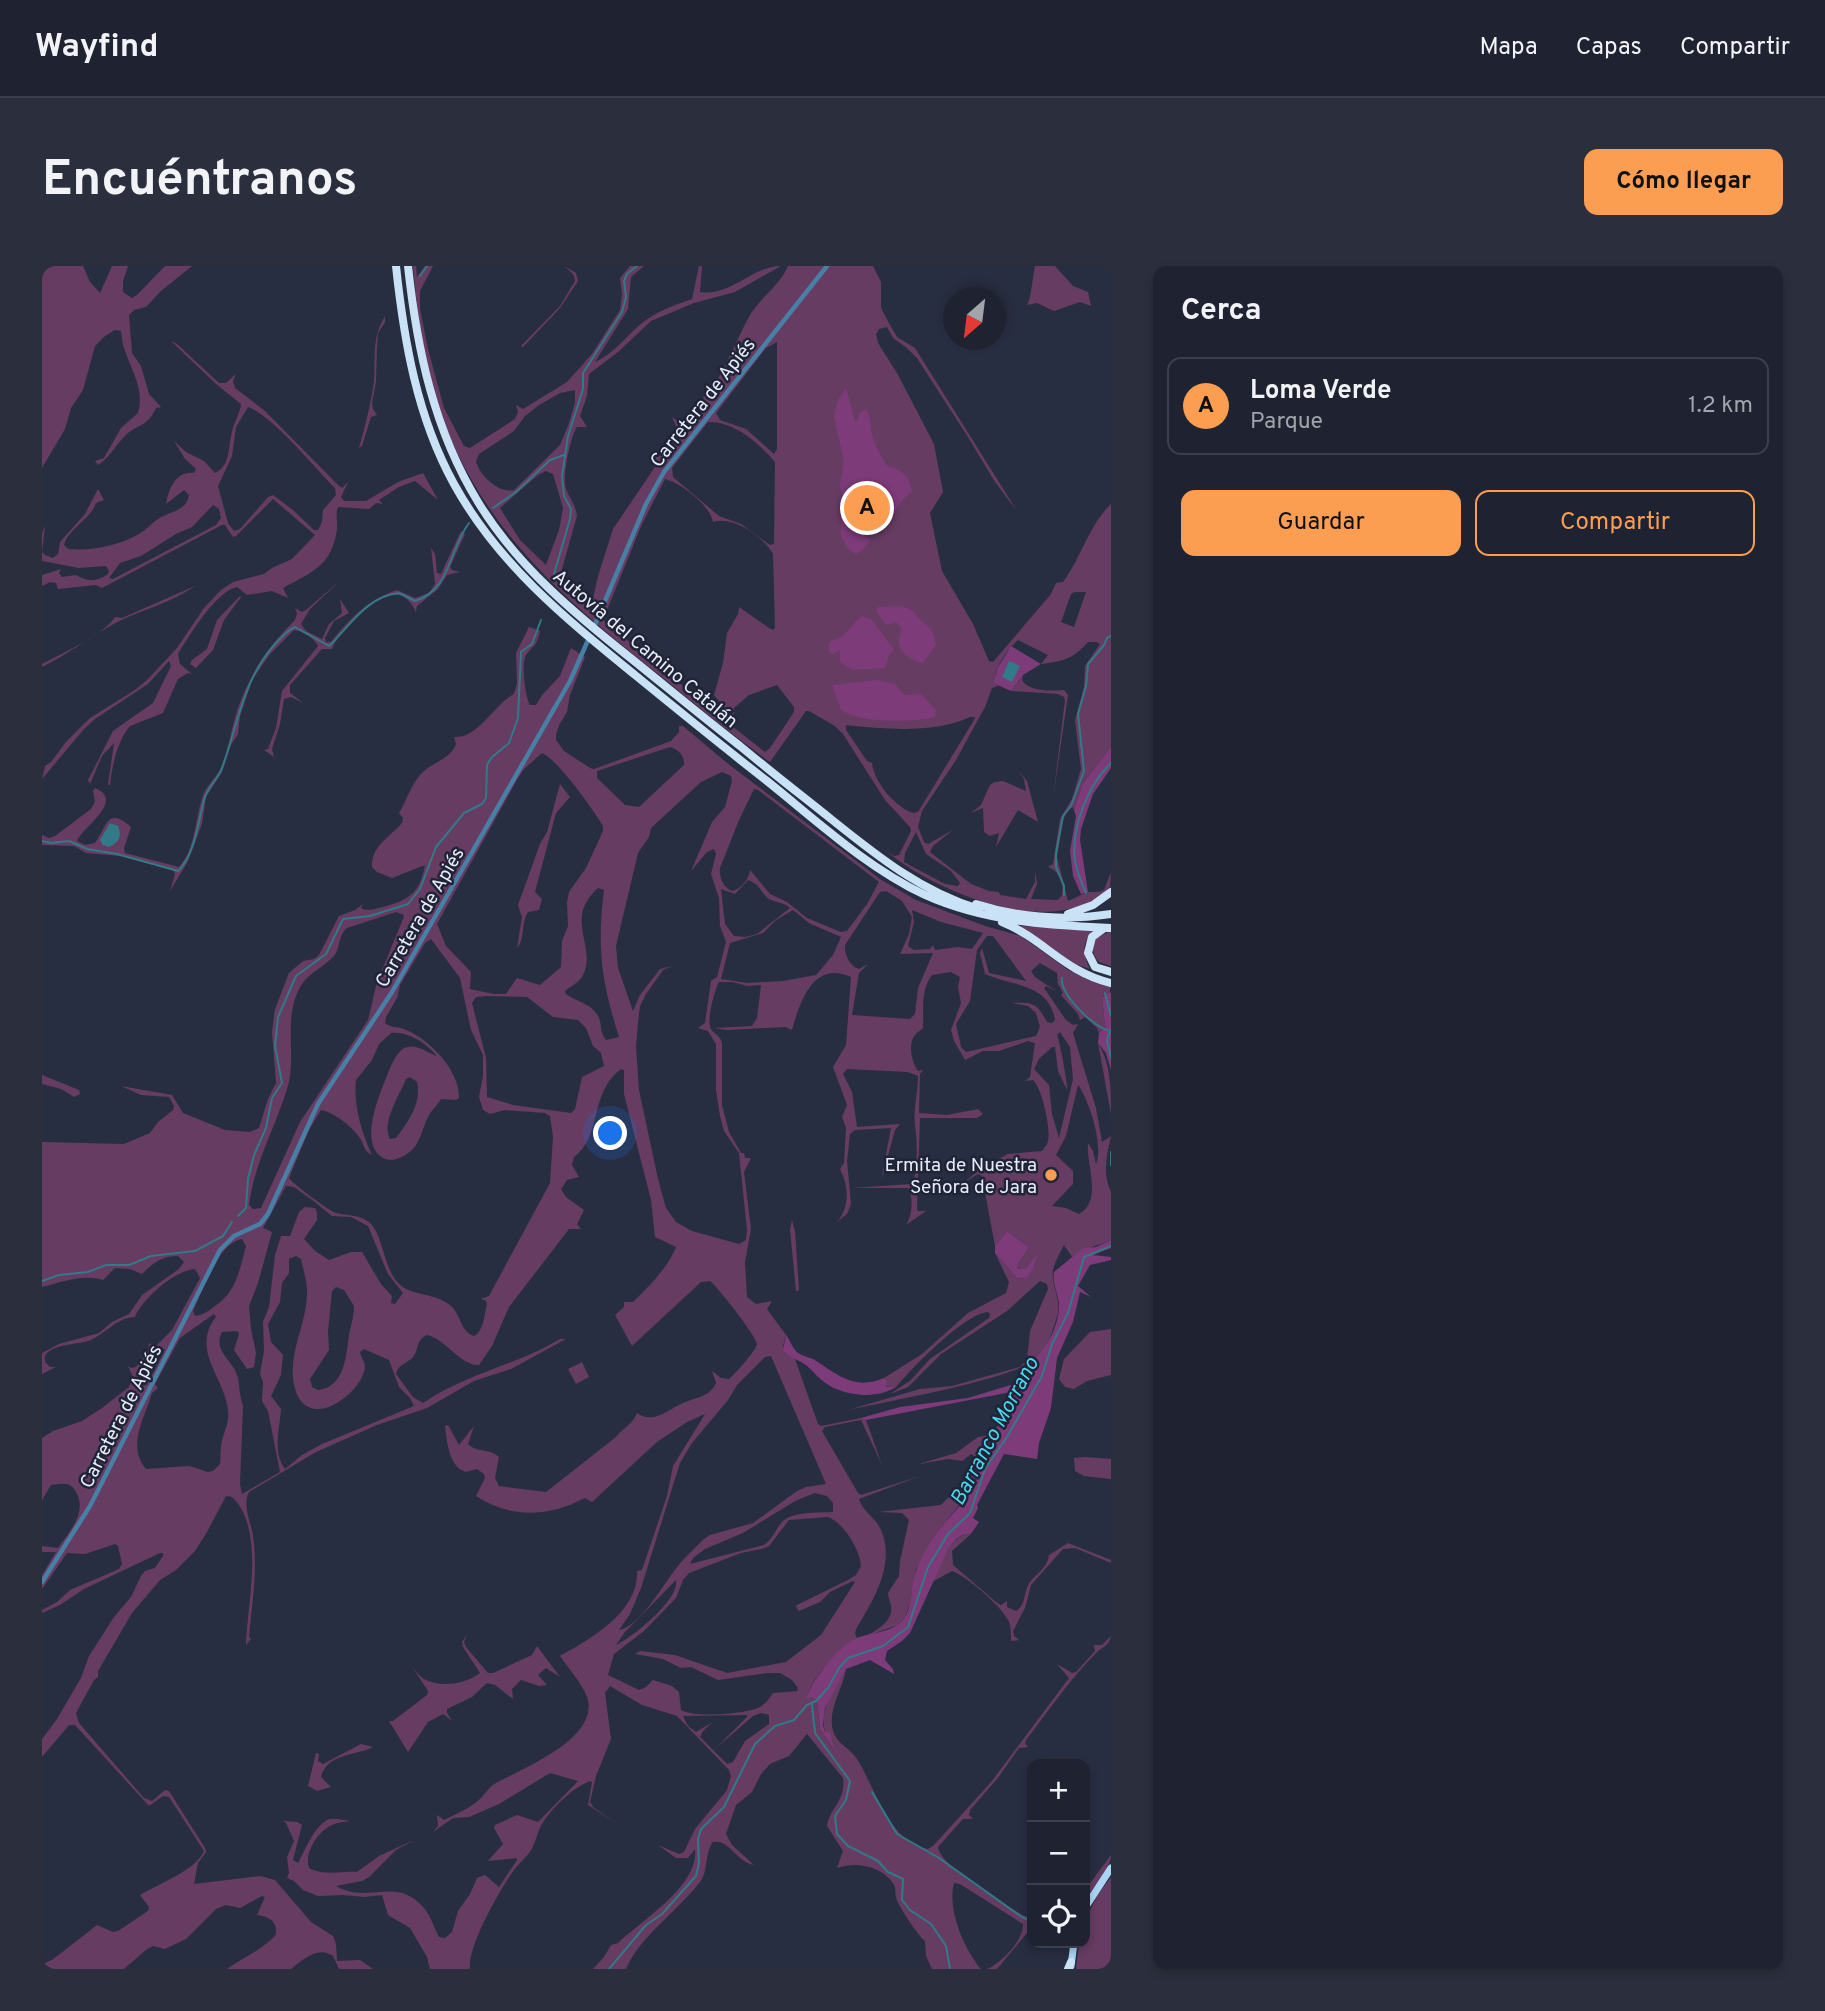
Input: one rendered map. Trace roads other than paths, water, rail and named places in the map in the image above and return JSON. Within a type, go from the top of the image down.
[{"type":"highway","name":"Autovía del Camino Catalán","points":[[397,266],[400,304],[411,368],[424,414],[445,467],[467,505],[502,555],[543,598],[579,630],[863,858],[927,895],[986,913]]},
{"type":"highway","name":"Autovía del Camino Catalán","points":[[408,266],[424,371],[442,431],[479,503],[509,546],[539,579],[584,621],[861,843],[925,887],[986,913]]},
{"type":"highway","points":[[861,843],[914,877],[951,895],[991,909],[1040,917],[1076,918],[1111,914]]},
{"type":"highway","points":[[1040,917],[1081,911],[1111,892]]},
{"type":"highway","points":[[986,913],[1035,924],[1110,927]]},
{"type":"highway","points":[[986,913],[1019,930],[1082,973],[1111,983]]},
{"type":"highway","points":[[1110,927],[1092,937],[1088,953],[1096,967],[1111,972]]},
{"type":"highway","points":[[1066,963],[1111,977]]},
{"type":"highway","points":[[1090,1900],[1111,1868]]},
{"type":"highway","points":[[1070,1967],[1073,1948]]},
{"type":"street","name":"Carretera de Apiés","points":[[42,1583],[90,1506],[214,1259],[227,1242],[260,1224],[268,1214],[318,1104],[392,992],[570,681],[646,505],[664,472],[827,266]]},
{"type":"waterway","points":[[420,276],[427,266]]},
{"type":"waterway","points":[[554,574],[570,519],[571,509],[564,496],[562,476],[568,436],[583,389],[583,373],[622,312],[626,297],[624,281],[627,274],[637,266]]},
{"type":"waterway","points":[[493,508],[516,492],[550,460],[564,455]]},
{"type":"waterway","points":[[42,841],[69,841],[87,849],[117,854],[178,871],[192,847],[205,795],[222,768],[248,687],[275,644],[295,627],[329,646],[360,613],[378,600],[399,593],[415,601],[427,596],[443,578],[469,523]]},
{"type":"waterway","points":[[238,1216],[246,1208],[248,1179],[254,1155],[266,1128],[272,1098],[282,1083],[275,1046],[278,1017],[296,976],[326,954],[343,919],[370,916],[408,904],[420,889],[436,847],[464,813],[482,804],[486,798],[487,765],[491,758],[509,743],[518,718],[521,652],[532,644],[541,620]]},
{"type":"waterway","points":[[1064,895],[1064,886],[1056,867],[1056,853],[1063,816],[1071,806],[1084,771],[1078,714],[1086,686],[1088,664],[1111,636]]},
{"type":"waterway","name":"Barranco Morrano","points":[[1086,893],[1075,861],[1078,822],[1088,795],[1111,763]]},
{"type":"waterway","points":[[1062,978],[1072,1002],[1097,1025],[1111,1031]]},
{"type":"waterway","name":"Barranco Morrano","points":[[1105,993],[1111,1016]]},
{"type":"waterway","name":"Barranco Morrano","points":[[1111,1029],[1107,1040],[1111,1058]]},
{"type":"waterway","name":"Barranco Morrano","points":[[1111,1152],[1111,1165]]},
{"type":"waterway","points":[[42,1281],[59,1275],[88,1272],[106,1265],[129,1265],[151,1256],[195,1251],[223,1236],[232,1222]]},
{"type":"waterway","name":"Barranco Morrano","points":[[609,1969],[646,1925],[662,1914],[696,1876],[701,1829],[724,1807],[755,1744],[775,1726],[794,1720],[807,1705],[816,1701],[848,1658],[883,1646],[908,1627],[928,1567],[948,1534],[970,1513],[985,1469],[1042,1376],[1052,1344],[1068,1313],[1084,1257],[1111,1246]]},
{"type":"waterway","points":[[812,1705],[815,1733],[850,1781],[846,1800],[835,1816],[837,1834],[848,1846],[878,1861],[888,1872],[903,1879],[902,1900],[910,1910],[931,1924],[946,1946],[950,1969]]},
{"type":"waterway","points":[[872,1792],[897,1834],[939,1858],[1027,1919]]},
{"type":"place","name":"Loma Verde","points":[[867,508]]},
{"type":"place","name":"Ermita de Nuestra Señora de Jara","points":[[1051,1175]]}]
